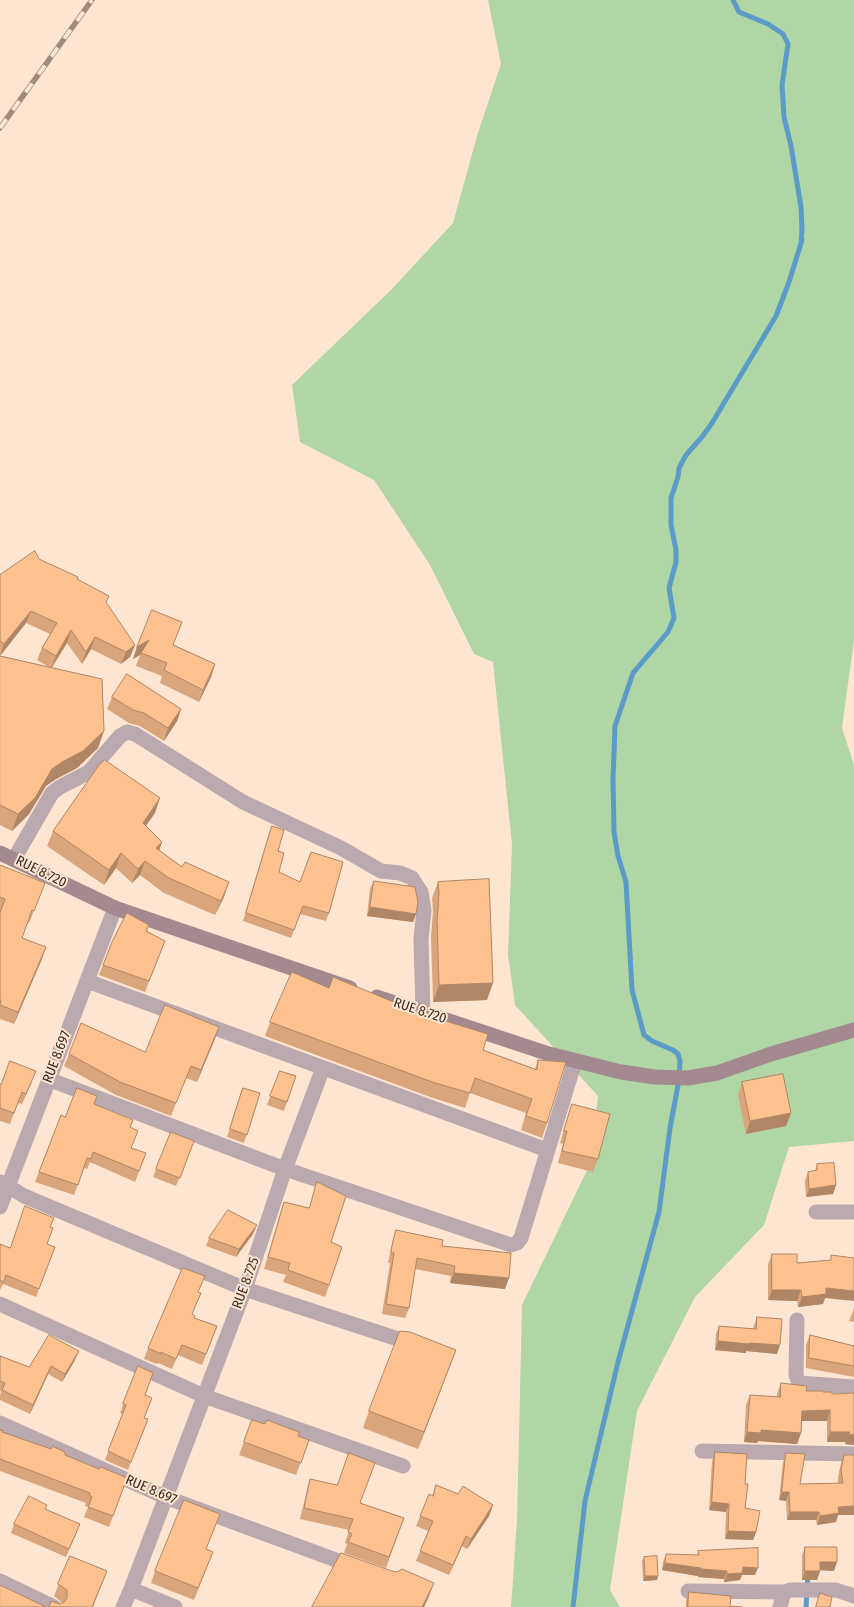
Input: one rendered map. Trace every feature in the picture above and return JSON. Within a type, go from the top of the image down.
[{"type":"main road","name":"RUE 8.720","points":[[0,853],[115,908],[423,1012],[575,1061],[621,1072],[655,1077],[688,1078],[717,1072],[854,1030]]},
{"type":"street","points":[[14,860],[52,793],[89,772],[120,736],[127,732],[135,734],[243,802],[341,848],[381,871],[412,878],[421,892],[424,910],[421,939],[423,1012]]},
{"type":"street","name":"RUE 8.697","points":[[0,1207],[4,1184],[48,1079],[115,908]]},
{"type":"street","points":[[87,982],[547,1150]]},
{"type":"street","points":[[48,1079],[285,1169],[505,1245],[511,1245],[517,1243],[521,1238],[575,1061]]},
{"type":"street","name":"RUE 8.725","points":[[124,1607],[245,1288],[285,1169],[323,1068]]},
{"type":"street","points":[[4,1184],[24,1196],[245,1288],[401,1340]]},
{"type":"street","points":[[816,1212],[854,1212]]},
{"type":"street","points":[[0,1304],[204,1396],[403,1466]]},
{"type":"street","points":[[796,1320],[796,1375],[799,1383],[854,1387]]},
{"type":"street","name":"RUE 8.697","points":[[0,1423],[165,1497],[370,1572]]},
{"type":"street","points":[[702,1451],[854,1454]]},
{"type":"street","points":[[0,1581],[54,1607]]},
{"type":"street","points":[[131,1589],[175,1607]]},
{"type":"street","points":[[688,1591],[782,1600],[791,1590],[836,1590],[854,1596]]},
{"type":"green space","points":[[488,0],[854,0],[854,640],[842,728],[854,765],[854,1141],[789,1147],[764,1225],[695,1297],[637,1411],[610,1590],[620,1607],[511,1607],[517,1521],[522,1305],[590,1164],[598,1096],[515,1005],[508,955],[512,844],[493,662],[474,654],[430,565],[374,480],[300,442],[292,385],[392,289],[453,223],[477,136],[501,64]]},
{"type":"building","points":[[35,551],[39,559],[78,577],[77,579],[109,596],[106,602],[135,645],[126,652],[95,637],[86,652],[71,630],[56,656],[42,648],[57,623],[31,611],[4,644],[0,641],[0,575]]},
{"type":"building","points":[[152,610],[182,622],[173,645],[215,664],[203,690],[164,670],[167,663],[141,653],[149,640],[137,647]]},
{"type":"building","points":[[0,656],[102,679],[104,731],[83,751],[52,769],[35,798],[18,814],[0,805]]},
{"type":"building","points":[[127,674],[181,709],[168,728],[112,697]]},
{"type":"building","points":[[105,760],[160,798],[143,823],[162,842],[156,848],[182,867],[185,862],[229,882],[221,901],[169,878],[145,861],[138,869],[121,853],[109,870],[53,831],[99,765]]},
{"type":"building","points":[[272,826],[284,830],[278,851],[284,853],[279,872],[300,882],[311,852],[343,862],[329,913],[303,906],[294,930],[246,913]]},
{"type":"building","points":[[0,865],[45,883],[34,911],[32,910],[22,938],[46,947],[18,1012],[0,1005],[0,913],[5,899],[0,897]]},
{"type":"building","points":[[489,879],[493,983],[439,985],[438,882]]},
{"type":"building","points":[[374,881],[415,887],[418,902],[416,914],[370,907]]},
{"type":"building","points":[[127,913],[149,925],[146,931],[165,941],[149,981],[103,965]]},
{"type":"building","points":[[292,972],[329,988],[333,977],[401,1005],[400,1007],[488,1034],[483,1050],[537,1070],[538,1060],[566,1062],[547,1123],[526,1116],[532,1099],[475,1078],[470,1093],[435,1083],[270,1022]]},
{"type":"building","points":[[165,1005],[219,1027],[201,1070],[191,1066],[176,1103],[120,1082],[69,1054],[81,1023],[145,1052]]},
{"type":"building","points":[[10,1061],[36,1071],[26,1094],[22,1092],[14,1113],[0,1108],[0,1084]]},
{"type":"building","points":[[280,1071],[296,1076],[287,1102],[270,1096]]},
{"type":"building","points":[[783,1074],[791,1113],[750,1121],[742,1082]]},
{"type":"building","points":[[77,1088],[97,1096],[94,1104],[133,1120],[130,1127],[138,1131],[131,1148],[146,1153],[139,1171],[93,1152],[91,1159],[87,1158],[78,1185],[39,1172],[61,1115],[65,1117]]},
{"type":"building","points":[[243,1088],[260,1093],[247,1135],[230,1129]]},
{"type":"building","points":[[572,1104],[610,1114],[598,1159],[562,1151],[567,1131],[564,1131]]},
{"type":"building","points":[[171,1132],[194,1141],[180,1178],[156,1169]]},
{"type":"building","points":[[834,1163],[836,1185],[809,1189],[808,1172],[817,1170],[817,1164]]},
{"type":"building","points":[[317,1182],[346,1196],[331,1242],[342,1247],[329,1285],[288,1270],[290,1263],[268,1257],[284,1202],[309,1208]]},
{"type":"building","points":[[25,1206],[54,1218],[50,1227],[53,1228],[47,1244],[55,1247],[39,1289],[6,1275],[4,1282],[0,1280],[0,1244],[10,1248]]},
{"type":"building","points":[[228,1210],[257,1225],[239,1249],[209,1238]]},
{"type":"building","points":[[396,1230],[443,1240],[442,1246],[511,1253],[509,1278],[454,1273],[455,1266],[417,1258],[409,1308],[386,1304],[394,1253],[391,1252]]},
{"type":"building","points":[[772,1254],[797,1254],[797,1263],[831,1260],[831,1255],[854,1258],[854,1291],[826,1288],[826,1294],[802,1297],[801,1290],[772,1290]]},
{"type":"building","points":[[183,1268],[205,1276],[198,1292],[201,1293],[192,1314],[195,1316],[194,1318],[217,1326],[206,1354],[182,1345],[176,1359],[148,1348]]},
{"type":"building","points":[[757,1317],[782,1319],[780,1345],[718,1341],[719,1326],[756,1329]]},
{"type":"building","points":[[400,1331],[410,1332],[456,1350],[424,1432],[369,1411]]},
{"type":"building","points":[[49,1335],[79,1351],[65,1374],[51,1366],[33,1405],[2,1390],[5,1383],[0,1381],[0,1356],[29,1367]]},
{"type":"building","points":[[810,1335],[854,1346],[854,1366],[809,1358]]},
{"type":"building","points":[[138,1366],[153,1373],[145,1395],[152,1398],[144,1418],[148,1419],[131,1462],[108,1451],[126,1405],[123,1404]]},
{"type":"building","points":[[781,1383],[807,1386],[806,1391],[832,1392],[832,1394],[854,1393],[854,1435],[849,1434],[850,1432],[830,1432],[830,1410],[802,1411],[801,1433],[761,1430],[761,1433],[747,1432],[750,1395],[780,1397]]},
{"type":"building","points":[[252,1420],[265,1424],[267,1420],[299,1432],[298,1436],[309,1440],[301,1463],[244,1442]]},
{"type":"building","points":[[0,1430],[51,1449],[52,1446],[65,1452],[65,1455],[127,1478],[113,1516],[88,1507],[92,1497],[89,1495],[90,1493],[0,1459]]},
{"type":"building","points":[[715,1452],[747,1454],[745,1484],[748,1484],[745,1508],[760,1511],[756,1532],[728,1531],[729,1504],[712,1502]]},
{"type":"building","points":[[349,1453],[375,1463],[360,1503],[404,1518],[389,1557],[348,1542],[352,1534],[348,1532],[353,1519],[304,1508],[310,1479],[337,1485]]},
{"type":"building","points":[[786,1453],[805,1454],[800,1484],[843,1483],[841,1469],[844,1455],[854,1455],[854,1506],[838,1507],[839,1513],[820,1516],[819,1512],[790,1512],[789,1492],[782,1492]]},
{"type":"building","points":[[436,1485],[458,1494],[463,1486],[493,1505],[471,1539],[466,1536],[453,1565],[420,1551],[433,1521],[420,1516],[429,1494],[433,1496]]},
{"type":"building","points":[[29,1496],[47,1505],[45,1509],[80,1524],[69,1549],[14,1524]]},
{"type":"building","points":[[184,1500],[220,1514],[206,1549],[213,1552],[198,1588],[155,1571]]},
{"type":"building","points":[[805,1547],[837,1547],[837,1562],[820,1562],[820,1571],[805,1571]]},
{"type":"building","points":[[758,1548],[758,1568],[743,1567],[742,1573],[727,1574],[727,1571],[665,1563],[666,1554],[699,1555],[698,1551]]},
{"type":"building","points":[[341,1553],[392,1571],[397,1572],[402,1569],[434,1583],[422,1607],[312,1607]]},
{"type":"building","points":[[70,1556],[107,1571],[92,1607],[49,1607],[51,1601],[60,1604],[67,1598],[67,1590],[58,1584]]},
{"type":"building","points":[[657,1556],[658,1576],[645,1576],[644,1557]]},
{"type":"building","points":[[0,1585],[46,1607],[0,1607]]},
{"type":"building","points":[[689,1592],[731,1596],[730,1606],[742,1607],[688,1607]]},
{"type":"building","points":[[820,1593],[832,1597],[830,1607],[816,1607]]},
{"type":"waterway","points":[[573,1607],[585,1501],[618,1362],[659,1212],[670,1128],[679,1080],[680,1061],[678,1054],[673,1050],[652,1041],[644,1035],[632,990],[626,882],[618,856],[614,832],[615,726],[633,673],[668,632],[674,618],[669,588],[676,562],[676,550],[671,525],[671,498],[679,468],[686,455],[712,423],[776,316],[789,282],[802,240],[801,243],[801,207],[784,117],[782,85],[788,44],[783,34],[768,24],[739,12],[733,0]]},
{"type":"waterway","points":[[806,1607],[808,1574]]},
{"type":"railway","points":[[0,128],[92,0]]}]
